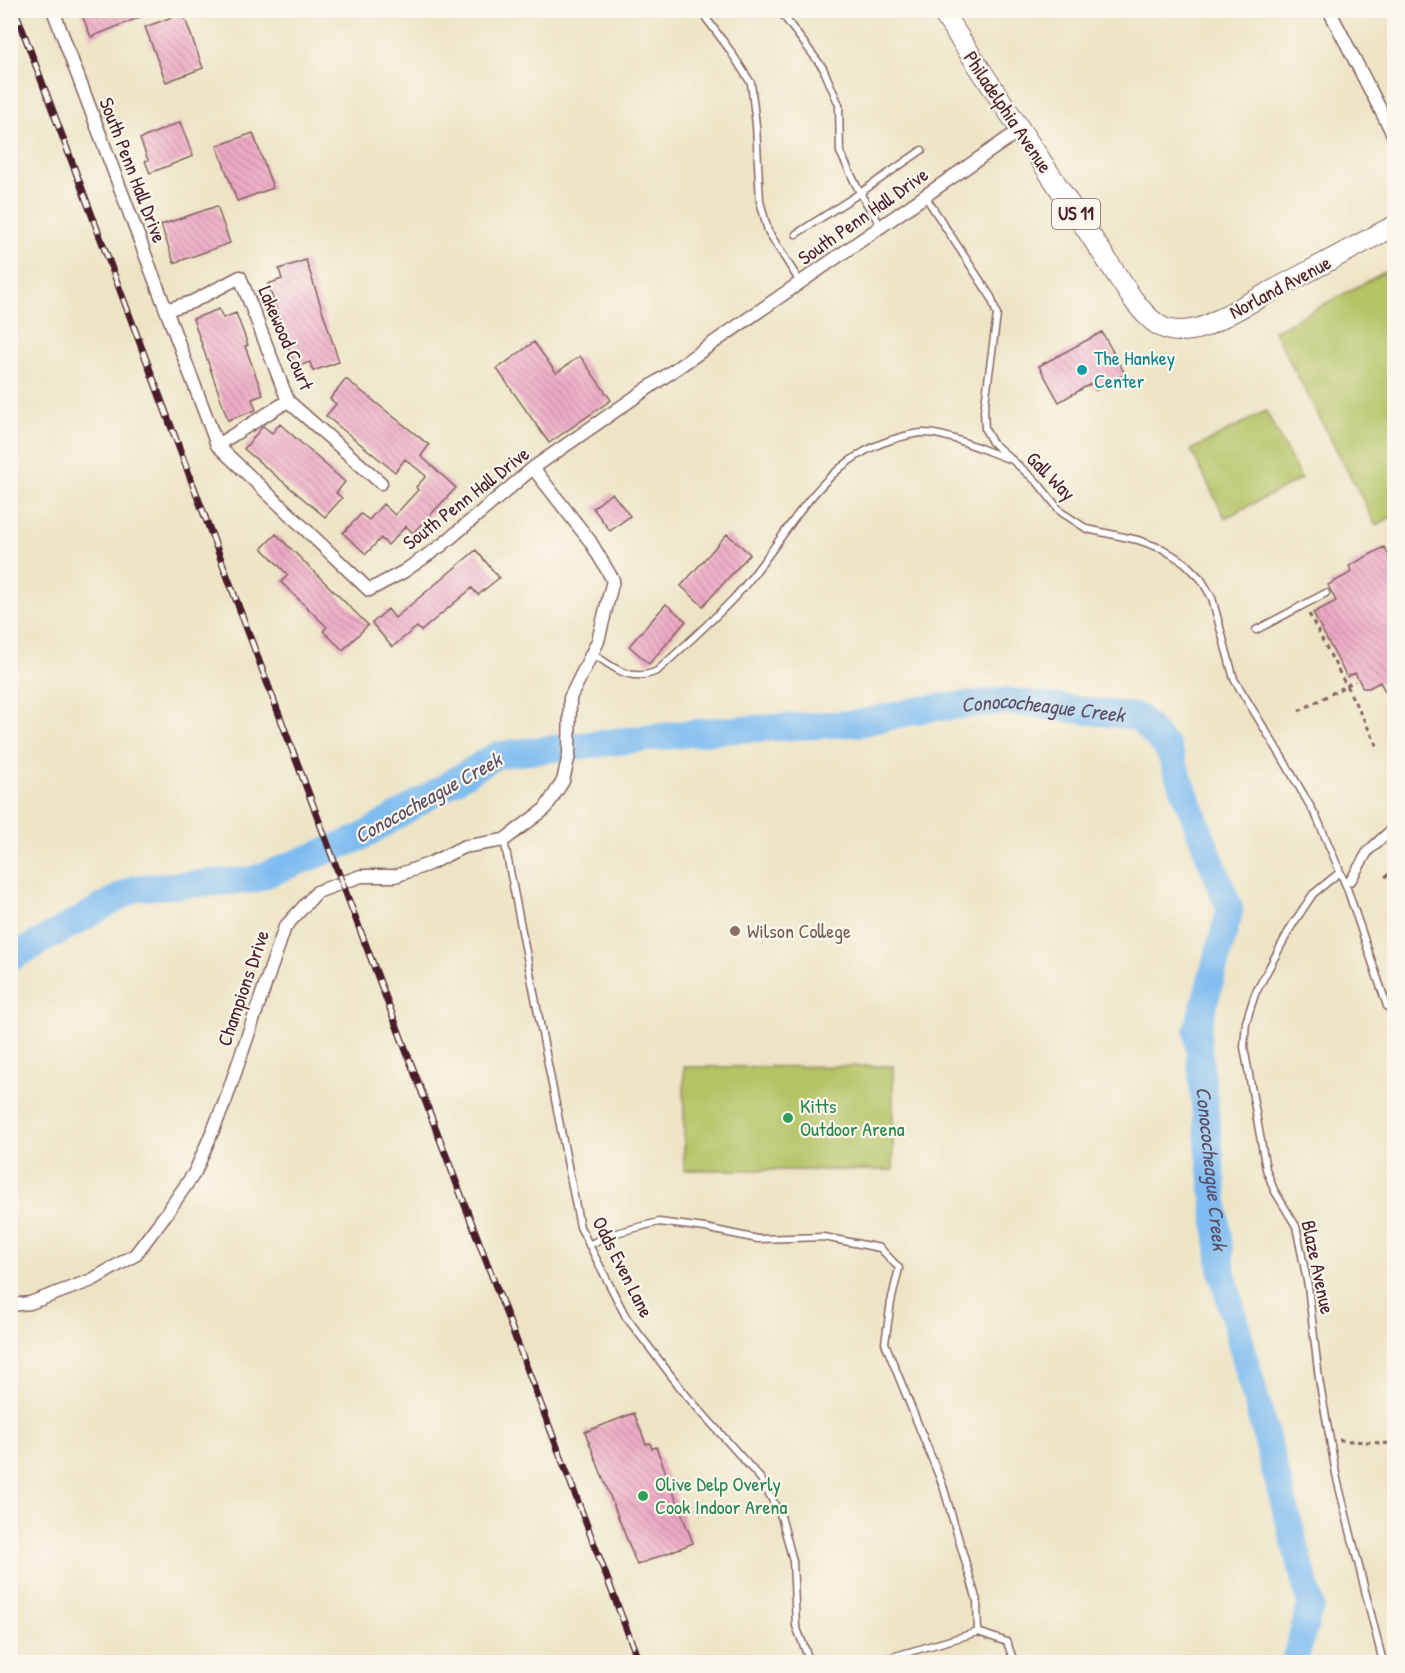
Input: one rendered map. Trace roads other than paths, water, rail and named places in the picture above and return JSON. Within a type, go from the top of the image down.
[{"type":"main road","name":"Philadelphia Avenue","points":[[940,10],[1132,298],[1151,321],[1162,328]]},
{"type":"main road","name":"Norland Avenue","points":[[1162,328],[1183,332],[1206,326],[1395,226]]},
{"type":"street","name":"South Penn Hall Drive","points":[[53,10],[217,445],[369,590],[403,572],[442,545],[533,468],[1020,130]]},
{"type":"street","points":[[1329,10],[1395,136]]},
{"type":"street","name":"Lakewood Court","points":[[166,310],[192,302],[240,277],[288,401],[381,483]]},
{"type":"street","points":[[217,445],[288,401]]},
{"type":"street","points":[[533,468],[590,541],[613,580],[598,641],[592,653]]},
{"type":"street","name":"Champions Drive","points":[[10,1305],[30,1303],[92,1280],[135,1256],[195,1172],[225,1102],[285,927],[317,892],[361,876],[395,876],[429,864],[464,847],[504,840],[545,809],[563,781],[569,755],[570,698],[592,653]]},
{"type":"street","points":[[1349,884],[1368,851],[1395,827]]},
{"type":"lane","points":[[700,10],[751,83],[760,201],[768,231],[800,283]]},
{"type":"lane","points":[[778,10],[823,68],[839,105],[840,152],[860,193],[881,226]]},
{"type":"lane","points":[[796,234],[922,150]]},
{"type":"lane","points":[[924,196],[992,297],[997,315],[984,411],[985,429],[992,442],[1012,460]]},
{"type":"lane","name":"Gall Way","points":[[592,653],[621,672],[636,677],[657,671],[734,598],[767,558],[814,492],[832,473],[852,458],[876,445],[907,435],[926,433],[939,435],[1012,460],[1038,483],[1061,512],[1087,529],[1138,540],[1163,549],[1185,564],[1201,579],[1212,598],[1234,679],[1317,818],[1340,872],[1349,884],[1387,1006],[1395,1014]]},
{"type":"lane","points":[[1256,630],[1326,593]]},
{"type":"lane","name":"Odds Even Lane","points":[[504,840],[580,1227],[626,1317],[686,1395],[761,1479],[781,1516],[793,1561],[796,1626],[810,1662]]},
{"type":"lane","name":"Blaze Avenue","points":[[1340,872],[1313,894],[1291,927],[1255,994],[1246,1022],[1244,1047],[1266,1169],[1274,1190],[1296,1226],[1308,1286],[1319,1379],[1337,1479],[1383,1662]]},
{"type":"lane","points":[[589,1245],[608,1235],[659,1222],[705,1228],[758,1239],[824,1237],[880,1248],[898,1268],[885,1343],[943,1486],[977,1601],[978,1632]]},
{"type":"lane","points":[[875,1662],[978,1632],[1007,1642],[1014,1662]]},
{"type":"waterway","name":"Conococheague Creek","points":[[10,956],[13,957],[136,888],[252,880],[360,838],[497,755],[712,731],[861,723],[924,709],[1006,701],[1138,717],[1168,749],[1230,910],[1197,1030],[1222,1272],[1311,1605],[1294,1662]]},
{"type":"railway","points":[[15,10],[346,893],[639,1662]]},
{"type":"place","name":"The Hankey Center","points":[[1082,370]]},
{"type":"place","name":"Wilson College","points":[[735,931]]},
{"type":"place","name":"Kitts Outdoor Arena","points":[[788,1118]]},
{"type":"place","name":"Olive Delp Overly Cook Indoor Arena","points":[[643,1496]]}]
